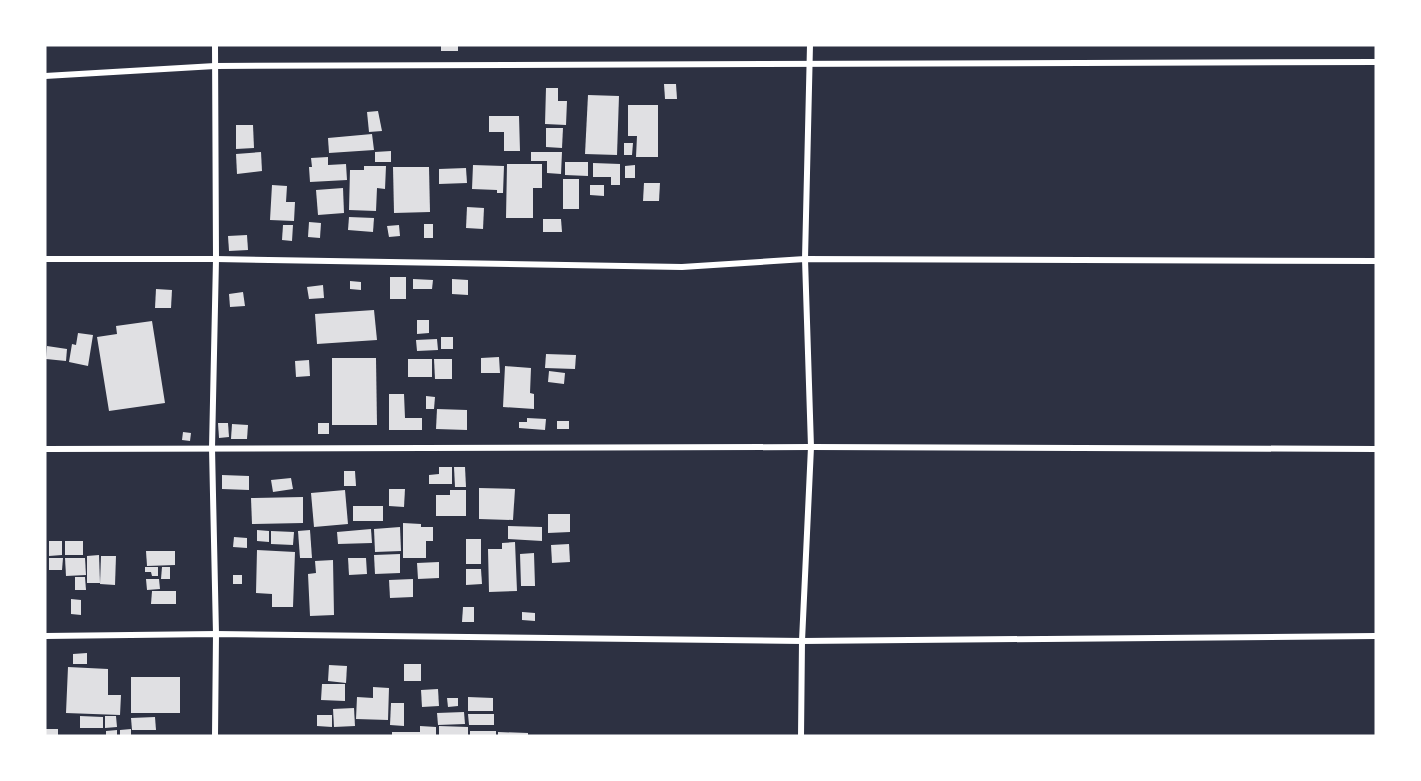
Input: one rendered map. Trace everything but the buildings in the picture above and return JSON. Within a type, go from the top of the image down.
[{"type":"street","points":[[215,45],[216,259],[212,448],[216,634],[215,736]]},
{"type":"street","points":[[801,736],[802,641],[811,447],[806,259],[810,45]]},
{"type":"street","points":[[45,76],[215,66],[809,66],[1376,62]]},
{"type":"street","points":[[45,259],[216,259],[682,267],[806,259],[1376,261]]},
{"type":"street","points":[[45,449],[811,447],[1376,449]]},
{"type":"street","points":[[45,636],[216,634],[802,641],[1376,636]]}]
